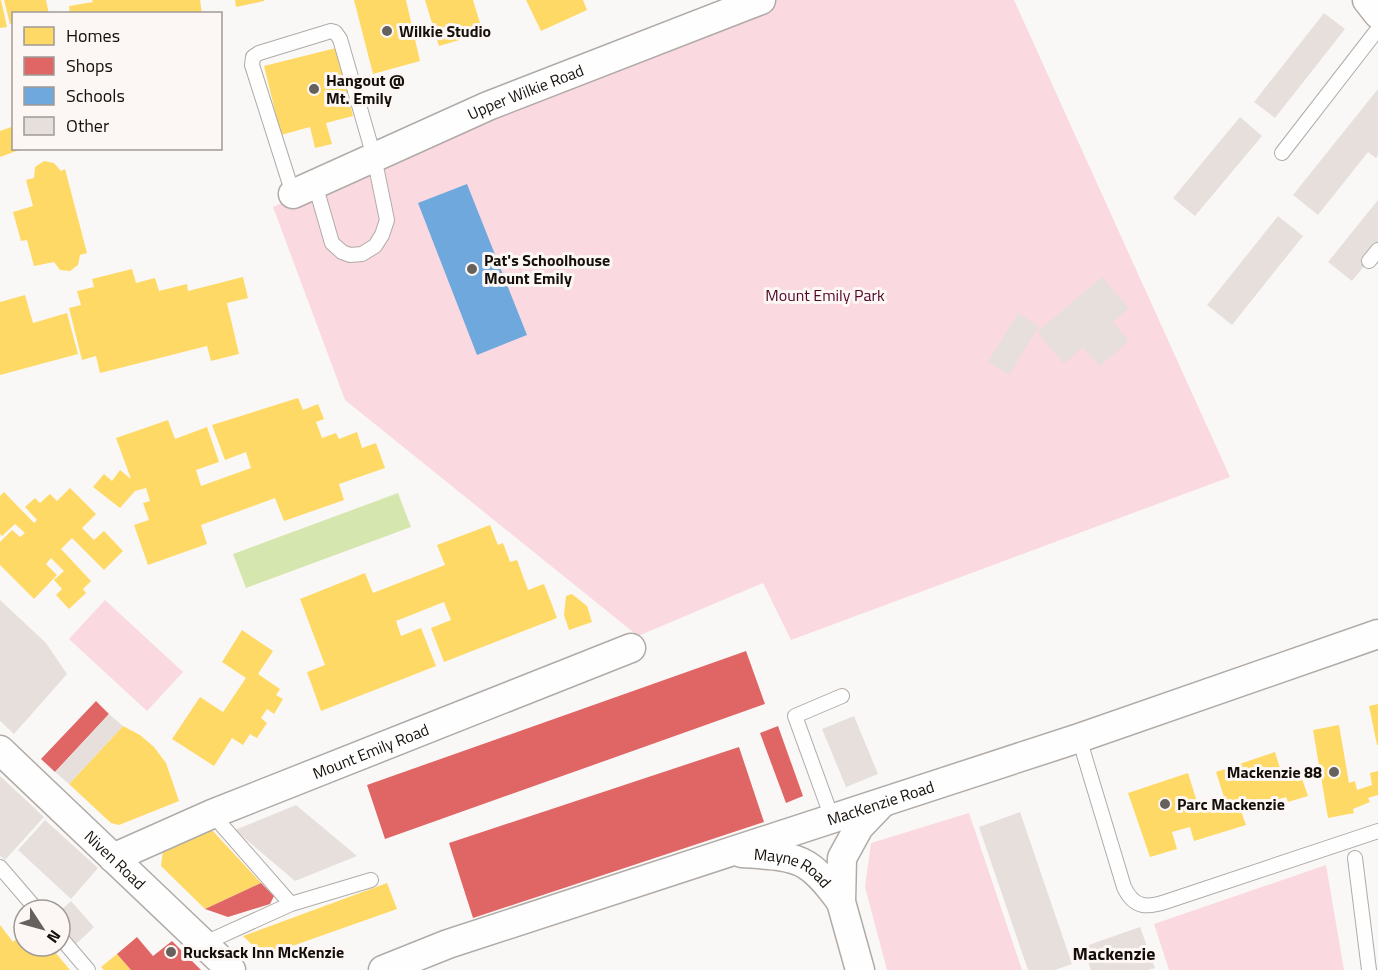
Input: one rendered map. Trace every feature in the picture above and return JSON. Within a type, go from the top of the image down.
[{"type":"street","name":"Upper Wilkie Road","points":[[304,189],[488,106],[760,0]]},
{"type":"street","points":[[1367,0],[1378,14]]},
{"type":"street","name":"MacKenzie Road","points":[[383,970],[448,944],[1078,738],[1378,634]]},
{"type":"street","name":"Mount Emily Road","points":[[113,858],[212,814],[631,648]]},
{"type":"street","name":"Niven Road","points":[[0,750],[231,970]]},
{"type":"street","name":"Mayne Road","points":[[860,970],[841,902],[842,858],[859,827],[882,803]]},
{"type":"street","name":"Mayne Road","points":[[734,851],[787,856],[810,866],[823,878],[841,902]]},
{"type":"lane","points":[[1282,153],[1378,29]]},
{"type":"lane","points":[[331,31],[337,35],[374,157],[387,220],[375,246],[362,254],[350,255],[342,252],[332,243],[304,189],[252,65],[253,57],[259,53],[331,31]]},
{"type":"lane","points":[[1369,261],[1378,250]]},
{"type":"lane","points":[[832,818],[795,716],[843,696]]},
{"type":"lane","points":[[1078,738],[1124,887],[1129,898],[1140,905],[1153,906],[1378,831]]},
{"type":"lane","points":[[212,814],[291,904]]},
{"type":"lane","points":[[1355,858],[1369,970]]},
{"type":"lane","points":[[0,867],[27,898]]},
{"type":"lane","points":[[205,943],[291,904],[371,880]]},
{"type":"lane","points":[[72,951],[88,970]]},
{"type":"green space","name":"Mount Emily Park","points":[[771,0],[1014,0],[1230,477],[791,640],[763,583],[638,636],[345,400],[273,207],[458,122]]},
{"type":"green space","points":[[105,600],[183,672],[147,711],[69,639]]},
{"type":"green space","points":[[969,813],[1022,970],[887,970],[865,887],[871,843]]},
{"type":"green space","points":[[1326,865],[1344,970],[1169,970],[1154,924]]},
{"type":"shaded area","points":[[398,493],[411,527],[246,588],[233,554]]},
{"type":"building: Homes","points":[[4,0],[46,0],[49,12],[12,12],[12,24],[10,24]]},
{"type":"building: Homes","points":[[92,0],[200,0],[202,12],[70,12],[69,6],[93,2]]},
{"type":"building: Homes","points":[[235,0],[264,0],[264,1],[236,7]]},
{"type":"building: Homes","name":"Wilkie Studio","points":[[354,0],[406,0],[420,61],[373,74]]},
{"type":"building: Homes","name":"Wilkie Studio","points":[[425,0],[473,0],[483,33],[439,46]]},
{"type":"building: Homes","points":[[526,0],[583,0],[587,10],[541,31]]},
{"type":"building: Homes","points":[[0,1],[7,27],[0,28]]},
{"type":"building: Homes","points":[[336,48],[353,116],[326,123],[332,144],[315,148],[310,127],[281,135],[264,66]]},
{"type":"building: Homes","points":[[12,127],[12,150],[19,150],[0,157],[0,131]]},
{"type":"building: Homes","points":[[44,161],[54,163],[61,171],[65,169],[87,253],[80,255],[78,265],[70,271],[60,270],[54,262],[34,266],[27,240],[21,241],[13,212],[33,206],[26,180],[34,178],[35,167]]},
{"type":"building: Homes","points":[[132,269],[136,283],[155,278],[159,291],[187,284],[188,291],[243,277],[248,298],[227,303],[239,354],[211,361],[207,346],[100,373],[96,356],[82,360],[69,308],[81,305],[77,291],[94,287],[92,279]]},
{"type":"building: Homes","points":[[25,295],[33,323],[67,313],[78,354],[0,375],[0,302]]},
{"type":"building: Homes","points":[[298,398],[303,410],[318,404],[324,419],[316,422],[322,438],[336,433],[339,439],[357,432],[362,448],[376,443],[385,468],[339,484],[344,500],[284,521],[275,498],[201,525],[207,544],[148,565],[134,525],[149,520],[143,503],[150,501],[146,488],[135,491],[120,508],[93,487],[104,474],[112,481],[120,470],[131,479],[116,438],[168,420],[175,439],[207,427],[219,462],[196,470],[201,486],[251,468],[246,452],[225,460],[212,425]]},
{"type":"building: Homes","points":[[70,488],[96,514],[82,528],[94,540],[104,531],[123,551],[104,570],[72,538],[61,549],[91,581],[83,589],[86,593],[69,609],[56,595],[62,589],[54,580],[64,571],[51,558],[46,564],[57,575],[34,599],[0,565],[0,542],[12,530],[20,537],[25,533],[15,524],[2,536],[0,534],[0,496],[4,492],[34,523],[37,520],[25,507],[35,498],[40,503],[50,494],[57,501]]},
{"type":"building: Homes","points":[[490,525],[498,545],[503,543],[510,562],[517,560],[528,590],[544,584],[557,618],[444,662],[431,628],[451,620],[444,602],[396,621],[401,636],[421,628],[436,666],[321,711],[307,672],[325,665],[300,599],[365,573],[373,593],[445,565],[437,545]]},
{"type":"building: Homes","points":[[572,594],[587,606],[592,622],[569,630],[564,615],[566,596]]},
{"type":"building: Homes","points":[[242,630],[273,651],[258,674],[280,689],[276,695],[283,699],[274,714],[267,709],[261,718],[267,723],[257,738],[250,734],[243,745],[232,738],[214,766],[172,739],[200,697],[223,712],[246,678],[222,662]]},
{"type":"building: Homes","points":[[1378,704],[1378,745],[1377,745],[1369,706]]},
{"type":"building: Homes","name":"Mackenzie 88","points":[[1339,725],[1349,783],[1355,781],[1357,790],[1372,785],[1370,773],[1378,771],[1378,795],[1368,798],[1370,802],[1353,809],[1354,813],[1328,818],[1313,730]]},
{"type":"building: Homes","points":[[123,726],[140,735],[154,747],[166,763],[179,801],[119,825],[111,823],[69,784]]},
{"type":"building: Homes","name":"Parc Mackenzie","points":[[1275,752],[1283,778],[1300,773],[1308,796],[1288,802],[1286,797],[1241,811],[1246,825],[1194,841],[1190,827],[1172,832],[1177,849],[1150,857],[1128,793],[1188,773],[1198,805],[1224,797],[1216,772]]},
{"type":"building: Homes","points":[[211,829],[261,883],[205,909],[161,866],[163,850]]},
{"type":"building: Homes","points":[[387,883],[397,909],[264,956],[243,936]]},
{"type":"building: Homes","points":[[0,925],[12,941],[12,958],[60,958],[70,970],[0,970]]},
{"type":"building: Homes","points":[[117,954],[131,970],[104,970],[101,967]]},
{"type":"building: Shops","points":[[746,651],[765,704],[385,839],[367,785]]},
{"type":"building: Shops","points":[[96,701],[109,714],[55,772],[41,759]]},
{"type":"building: Shops","points":[[778,726],[803,796],[786,803],[760,733]]},
{"type":"building: Shops","points":[[739,747],[764,822],[473,918],[449,843]]},
{"type":"building: Shops","points":[[261,883],[274,896],[270,904],[228,917],[205,909]]},
{"type":"building: Shops","points":[[137,937],[153,956],[172,941],[201,970],[131,970],[117,954]]},
{"type":"building: Schools","name":"Pat's Schoolhouse Mount Emily","points":[[467,184],[527,335],[477,355],[418,203]]},
{"type":"building: Other","points":[[1324,13],[1345,29],[1275,118],[1254,102]]},
{"type":"building: Other","points":[[1378,89],[1378,155],[1376,158],[1368,152],[1318,215],[1293,195]]},
{"type":"building: Other","points":[[1240,117],[1262,136],[1195,216],[1173,198]]},
{"type":"building: Other","points":[[1378,200],[1378,249],[1352,281],[1328,262]]},
{"type":"building: Other","points":[[1278,216],[1303,236],[1232,325],[1207,305]]},
{"type":"building: Other","points":[[1102,277],[1129,308],[1113,322],[1129,341],[1100,366],[1083,347],[1064,364],[1037,332]]},
{"type":"building: Other","points":[[1018,313],[1039,326],[1009,375],[988,362]]},
{"type":"building: Other","points":[[0,600],[46,643],[67,674],[14,734],[0,721]]},
{"type":"building: Other","points":[[109,714],[123,726],[69,784],[55,772]]},
{"type":"building: Other","points":[[854,716],[878,774],[846,787],[822,729]]},
{"type":"building: Other","points":[[0,776],[44,817],[5,860],[0,856]]},
{"type":"building: Other","points":[[296,805],[357,856],[295,881],[235,830]]},
{"type":"building: Other","points":[[1020,812],[1072,964],[1055,970],[1028,970],[979,827]]},
{"type":"building: Other","points":[[45,820],[98,868],[70,898],[18,850]]},
{"type":"building: Other","points":[[72,902],[94,927],[74,946],[72,944]]},
{"type":"building: Other","points":[[1140,927],[1155,968],[1091,970],[1083,947]]},
{"type":"place","name":"Wilkie Studio","points":[[387,31]]},
{"type":"place","name":"Hangout @ Mt. Emily","points":[[314,89]]},
{"type":"place","name":"Pat's Schoolhouse Mount Emily","points":[[472,269]]},
{"type":"place","name":"Mackenzie 88","points":[[1334,772]]},
{"type":"place","name":"Parc Mackenzie","points":[[1165,804]]},
{"type":"place","name":"Rucksack Inn McKenzie","points":[[171,952]]},
{"type":"district","name":"Mackenzie","points":[[1114,954]]}]
